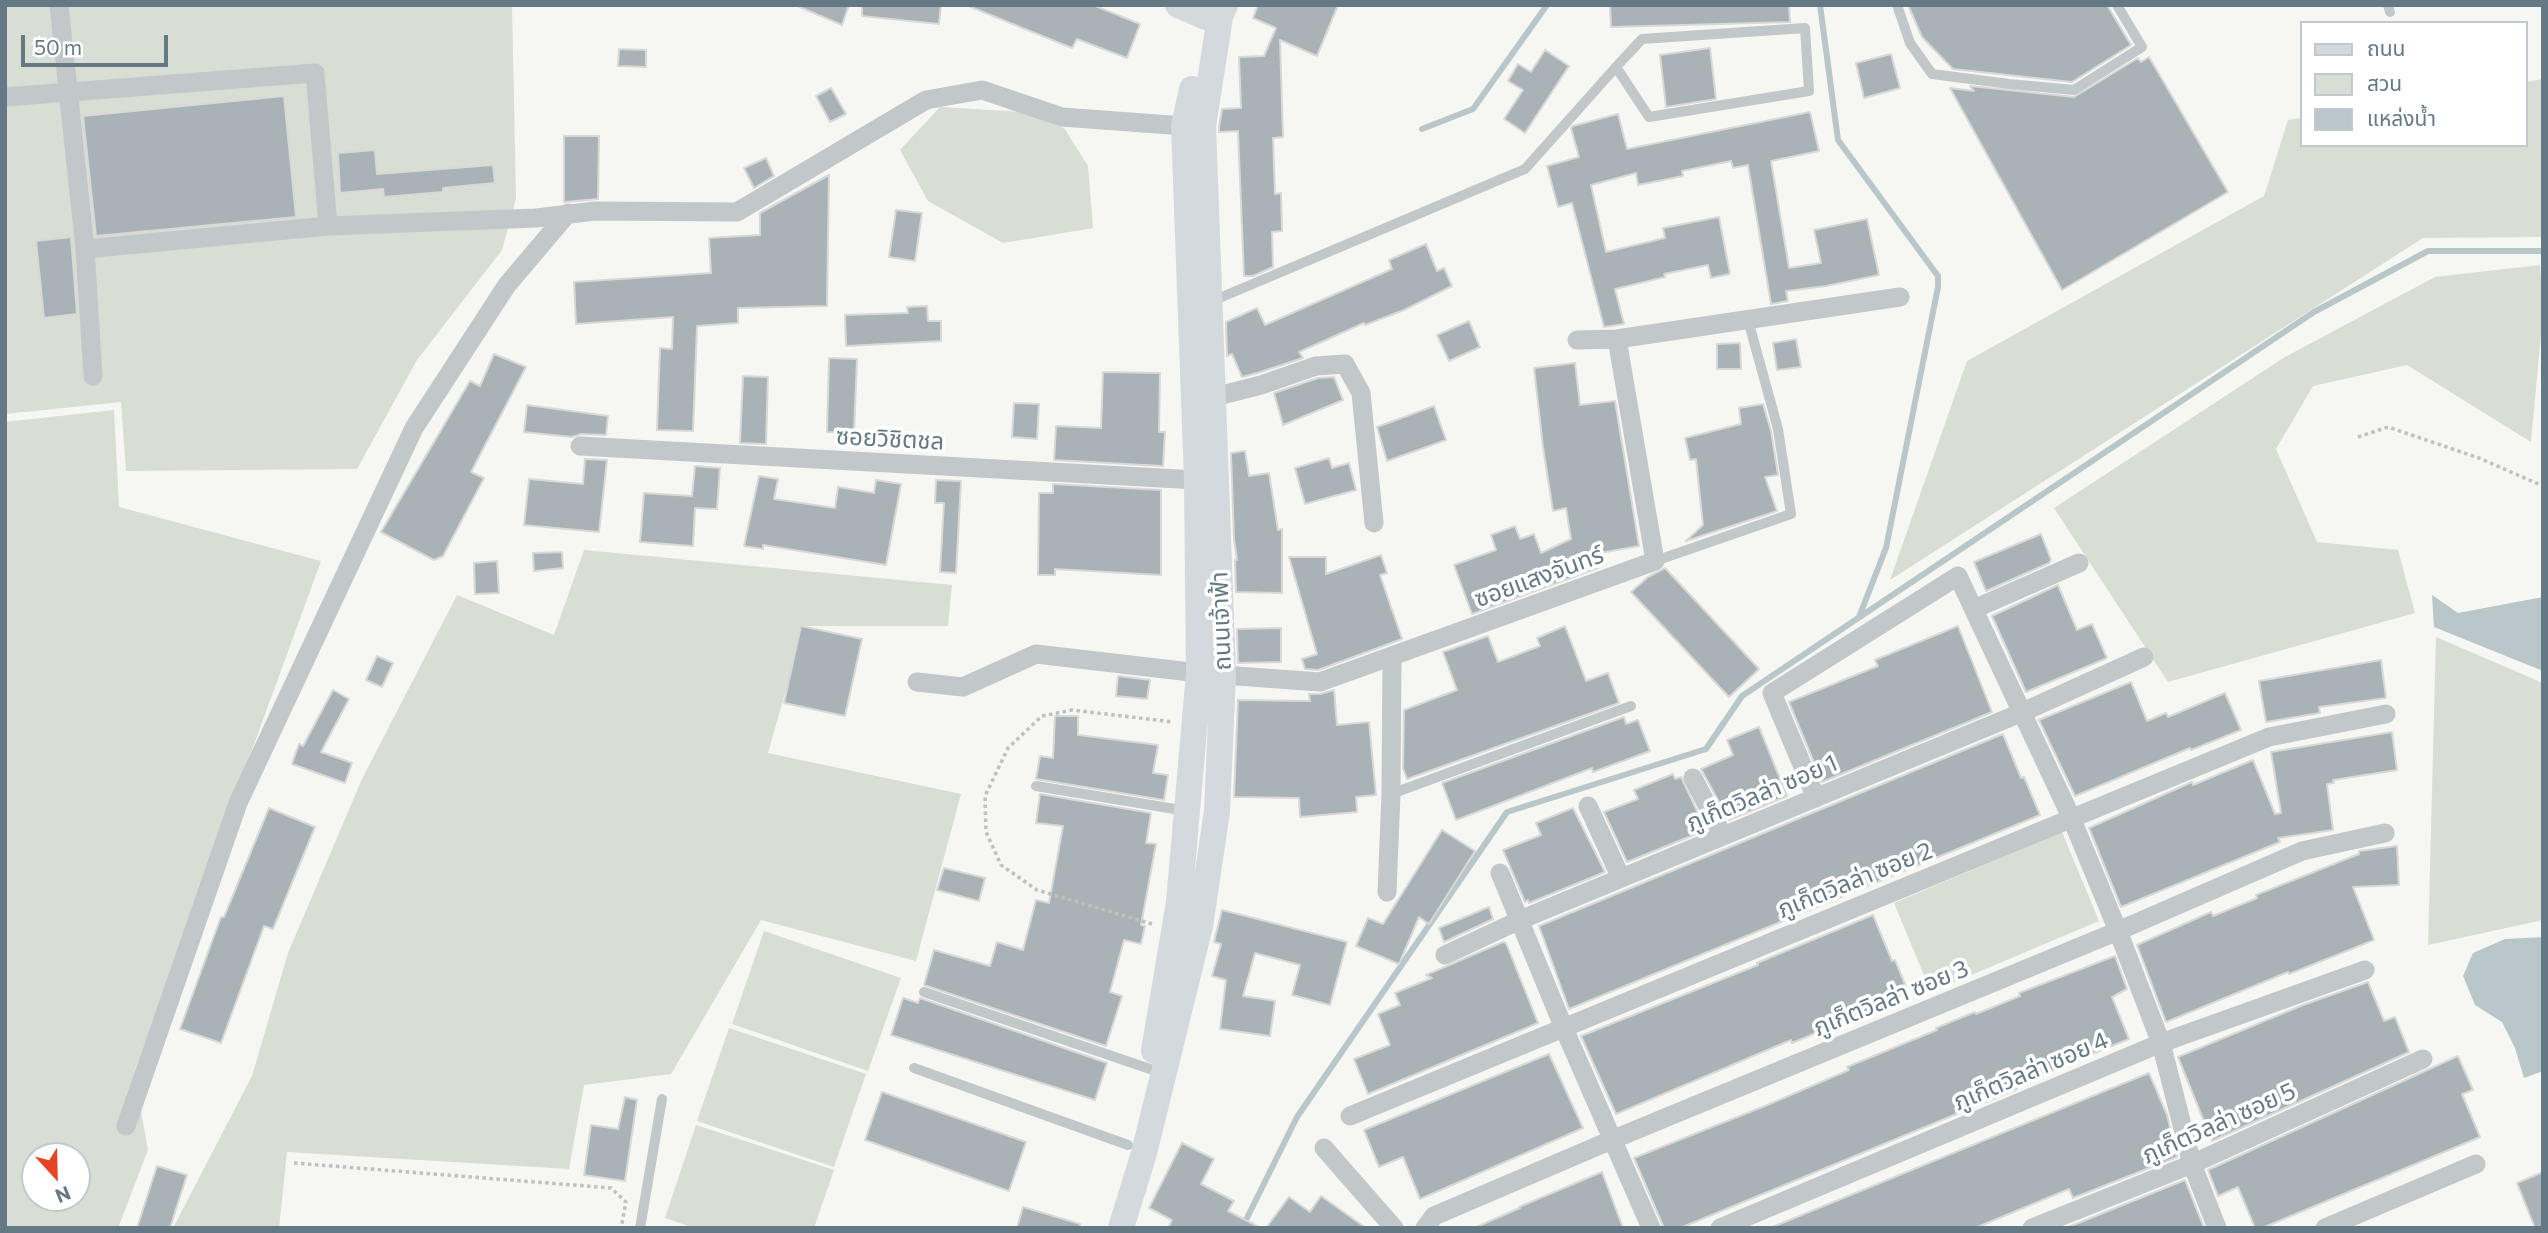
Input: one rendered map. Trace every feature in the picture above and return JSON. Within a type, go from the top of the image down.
[{"type":"main road","points":[[1178,5],[1214,9]]},
{"type":"main road","name":"ถนนเจ้าฟ้า","points":[[1121,1228],[1144,1153],[1200,926],[1217,811],[1211,673],[1197,481],[1184,126],[1214,9]]},
{"type":"main road","name":"ถนนเจ้าฟ้า","points":[[1104,1228],[1150,1069],[1179,902],[1187,811],[1211,673],[1214,397],[1203,126],[1220,18],[1214,9]]},
{"type":"street","points":[[59,5],[85,249],[93,376]]},
{"type":"street","points":[[5,97],[315,73],[328,226]]},
{"type":"street","points":[[85,249],[328,226],[536,218],[595,211],[737,212],[926,100],[982,90],[1062,117],[1184,126]]},
{"type":"street","points":[[126,1126],[238,803],[414,428],[507,285],[568,213]]},
{"type":"street","points":[[1577,340],[1617,339],[1900,297]]},
{"type":"street","points":[[1617,339],[1655,561]]},
{"type":"street","points":[[1214,397],[1261,385],[1316,366],[1345,364],[1362,393],[1374,523]]},
{"type":"street","name":"ซอยวิชิตชล","points":[[580,446],[1197,481]]},
{"type":"street","name":"ซอยแสงจันทร์","points":[[917,682],[963,687],[1036,654],[1320,682],[1655,561]]},
{"type":"street","points":[[1973,608],[2079,563]]},
{"type":"street","points":[[1816,798],[1772,693],[1958,576],[2071,817],[2118,931],[2161,1043],[2192,1164],[2217,1228]]},
{"type":"street","points":[[1387,892],[1392,656]]},
{"type":"street","name":"ภูเก็ตวิลล่า ซอย 1","points":[[1445,955],[1520,920],[2023,712],[2144,657]]},
{"type":"street","name":"ภูเก็ตวิลล่า ซอย 2","points":[[1350,1116],[2269,737],[2386,714]]},
{"type":"street","points":[[1693,778],[1723,836]]},
{"type":"street","points":[[1588,806],[1621,878]]},
{"type":"street","name":"ภูเก็ตวิลล่า ซอย 3","points":[[1425,1228],[1434,1216],[2118,931],[2302,851],[2385,833]]},
{"type":"street","points":[[1500,873],[1651,1228]]},
{"type":"street","name":"ภูเก็ตวิลล่า ซอย 4","points":[[1720,1228],[2161,1043],[2365,970]]},
{"type":"street","name":"ภูเก็ตวิลล่า ซอย 5","points":[[2032,1228],[2192,1164],[2423,1059]]},
{"type":"street","points":[[1324,1148],[1394,1228]]},
{"type":"street","points":[[2325,1228],[2476,1164]]},
{"type":"lane","points":[[1897,5],[1910,44],[1932,74],[2074,90],[2142,47],[2117,5]]},
{"type":"lane","points":[[1210,303],[1525,169],[1616,67],[1642,39],[1805,28],[1809,91],[1648,117],[1616,67]]},
{"type":"lane","points":[[1655,561],[1791,514],[1778,429],[1748,320]]},
{"type":"lane","points":[[1391,794],[1631,706]]},
{"type":"lane","points":[[1036,786],[1187,811]]},
{"type":"lane","points":[[924,992],[1150,1069]]},
{"type":"lane","points":[[914,1068],[1128,1144]]},
{"type":"lane","points":[[640,1228],[662,1100]]},
{"type":"path","points":[[2358,437],[2388,426],[2479,458],[2543,486]]},
{"type":"path","points":[[294,1163],[611,1188],[626,1202],[621,1228]]},
{"type":"green space","points":[[5,5],[512,5],[516,198],[502,250],[417,360],[357,469],[126,471],[121,402],[5,414]]},
{"type":"green space","points":[[2543,79],[2543,237],[2423,238],[1890,580],[1967,361],[2264,196],[2288,120],[2300,118],[2300,147],[2527,147],[2527,82]]},
{"type":"green space","points":[[940,107],[1022,112],[1064,128],[1088,166],[1093,228],[1003,243],[928,201],[900,150]]},
{"type":"green space","points":[[2540,265],[2543,313],[2531,442],[2407,365],[2313,386],[2276,449],[2317,542],[2398,550],[2415,613],[2168,682],[2054,508],[2285,357],[2435,277]]},
{"type":"green space","points":[[114,410],[119,507],[321,561],[134,1073],[148,1150],[118,1228],[5,1228],[5,422]]},
{"type":"green space","points":[[584,550],[952,585],[948,626],[804,626],[768,753],[961,794],[916,961],[761,920],[671,1074],[584,1085],[569,1169],[287,1152],[279,1228],[173,1228],[252,1076],[288,953],[362,779],[457,595],[554,635]]},
{"type":"green space","points":[[2436,637],[2543,683],[2543,920],[2428,945]]},
{"type":"green space","points":[[2062,832],[2099,921],[1931,992],[1894,903]]},
{"type":"green space","points":[[764,931],[901,978],[868,1071],[732,1024]]},
{"type":"green space","points":[[729,1028],[866,1074],[834,1167],[697,1121]]},
{"type":"green space","points":[[696,1125],[834,1170],[814,1228],[694,1228],[665,1218]]},
{"type":"water","points":[[2432,595],[2458,613],[2543,597],[2543,671],[2434,627]]},
{"type":"water","points":[[2543,937],[2543,1071],[2524,1078],[2515,1048],[2502,1022],[2475,1005],[2463,976],[2473,953],[2505,939]]},
{"type":"building","points":[[795,5],[849,5],[842,25]]},
{"type":"building","points":[[862,5],[941,5],[939,24],[862,16]]},
{"type":"building","points":[[966,5],[1093,5],[1140,24],[1127,58],[1077,39],[1072,48]]},
{"type":"building","points":[[1258,5],[1338,5],[1317,56],[1280,40],[1283,137],[1273,138],[1275,194],[1281,193],[1282,231],[1272,232],[1273,267],[1253,276],[1244,276],[1238,131],[1219,132],[1219,127],[1222,109],[1241,108],[1239,57],[1264,56],[1276,28],[1253,18]]},
{"type":"building","points":[[1610,5],[1789,5],[1790,22],[1611,27]]},
{"type":"building","points":[[1908,5],[2107,5],[2131,45],[2072,82],[1953,69],[1922,37]]},
{"type":"building","points":[[1710,48],[1716,99],[1666,107],[1660,55]]},
{"type":"building","points":[[619,49],[646,50],[646,67],[618,66]]},
{"type":"building","points":[[1545,50],[1569,66],[1525,133],[1504,119],[1523,90],[1508,81],[1518,64],[1531,72]]},
{"type":"building","points":[[1891,54],[1900,88],[1864,98],[1856,63]]},
{"type":"building","points":[[2149,57],[2228,192],[2062,290],[1950,88],[1974,91],[1970,86],[2074,97],[2138,58],[2141,62]]},
{"type":"building","points":[[831,88],[846,114],[830,122],[816,96]]},
{"type":"building","points":[[284,96],[296,217],[96,236],[83,116]]},
{"type":"building","points":[[1810,112],[1819,151],[1771,161],[1789,268],[1821,263],[1814,230],[1867,219],[1879,275],[1786,291],[1788,301],[1771,304],[1748,165],[1733,168],[1731,161],[1682,171],[1683,176],[1638,185],[1636,173],[1591,185],[1606,252],[1665,238],[1663,228],[1719,217],[1730,274],[1711,278],[1708,265],[1664,274],[1665,277],[1615,289],[1624,324],[1604,327],[1572,203],[1558,207],[1547,166],[1579,157],[1571,128],[1618,114],[1627,149]]},
{"type":"building","points":[[564,136],[599,136],[598,199],[564,202]]},
{"type":"building","points":[[375,150],[377,174],[493,165],[495,183],[443,188],[443,192],[384,197],[383,189],[340,193],[338,153]]},
{"type":"building","points":[[766,158],[774,176],[754,188],[744,168]]},
{"type":"building","points":[[829,175],[827,306],[738,308],[738,323],[697,326],[693,431],[657,430],[660,348],[672,349],[673,317],[576,324],[574,282],[711,273],[709,238],[760,235],[760,213]]},
{"type":"building","points":[[896,210],[922,213],[915,261],[889,257]]},
{"type":"building","points":[[71,237],[77,314],[44,318],[36,241]]},
{"type":"building","points":[[1426,244],[1437,271],[1444,268],[1452,286],[1404,310],[1365,325],[1364,323],[1299,352],[1303,358],[1257,373],[1242,377],[1232,354],[1227,356],[1226,322],[1257,308],[1265,325],[1392,269],[1389,260]]},
{"type":"building","points":[[927,306],[928,321],[941,321],[941,341],[846,346],[845,315],[908,313],[907,307]]},
{"type":"building","points":[[1469,321],[1480,347],[1449,361],[1437,335]]},
{"type":"building","points":[[1796,339],[1801,367],[1777,370],[1773,343]]},
{"type":"building","points":[[1740,343],[1741,369],[1717,369],[1717,344]]},
{"type":"building","points":[[494,354],[526,367],[471,472],[484,478],[443,556],[434,560],[381,532],[470,381],[480,386]]},
{"type":"building","points":[[829,358],[857,359],[854,433],[827,432]]},
{"type":"building","points":[[1575,363],[1580,405],[1615,401],[1639,546],[1594,554],[1598,568],[1472,614],[1454,565],[1496,550],[1491,535],[1515,526],[1520,539],[1534,534],[1541,553],[1571,539],[1566,508],[1553,511],[1534,368]]},
{"type":"building","points":[[1103,372],[1160,373],[1159,432],[1165,432],[1163,466],[1054,460],[1056,426],[1101,428]]},
{"type":"building","points":[[743,376],[768,377],[766,444],[740,443]]},
{"type":"building","points":[[1334,377],[1343,400],[1283,425],[1274,393],[1318,378]]},
{"type":"building","points":[[1014,403],[1039,404],[1037,439],[1012,437]]},
{"type":"building","points":[[1763,404],[1771,431],[1778,475],[1765,477],[1777,511],[1686,541],[1703,525],[1696,459],[1690,460],[1685,438],[1741,424],[1739,408]]},
{"type":"building","points":[[527,405],[608,416],[606,435],[581,434],[572,437],[524,432]]},
{"type":"building","points":[[1434,406],[1446,440],[1387,461],[1377,427]]},
{"type":"building","points":[[1245,451],[1249,476],[1269,473],[1278,530],[1282,529],[1282,593],[1236,592],[1237,560],[1231,453]]},
{"type":"building","points":[[1329,458],[1332,468],[1349,463],[1356,490],[1305,504],[1295,468]]},
{"type":"building","points":[[585,459],[607,460],[599,532],[524,525],[529,479],[583,484]]},
{"type":"building","points":[[695,466],[720,468],[717,509],[695,508],[693,546],[640,542],[644,493],[692,496]]},
{"type":"building","points":[[759,476],[778,479],[774,499],[835,508],[838,487],[874,493],[876,480],[901,484],[886,565],[763,545],[763,549],[744,546]]},
{"type":"building","points":[[936,480],[961,481],[956,573],[940,572],[944,503],[935,503]]},
{"type":"building","points":[[1053,484],[1161,490],[1161,575],[1055,569],[1055,575],[1038,575],[1039,493],[1053,493]]},
{"type":"building","points":[[2041,534],[2051,560],[2049,563],[1986,591],[1974,562]]},
{"type":"building","points":[[562,552],[563,568],[534,571],[533,553]]},
{"type":"building","points":[[1381,555],[1387,573],[1380,575],[1402,639],[1318,670],[1305,669],[1302,659],[1317,654],[1289,557],[1326,557],[1326,574]]},
{"type":"building","points":[[497,561],[499,593],[475,594],[474,563]]},
{"type":"building","points":[[1665,568],[1759,669],[1729,697],[1631,592],[1648,577]]},
{"type":"building","points":[[2058,585],[2077,630],[2092,624],[2107,658],[2026,692],[1992,616]]},
{"type":"building","points":[[801,626],[862,639],[845,716],[784,703]]},
{"type":"building","points":[[1565,626],[1586,681],[1608,673],[1619,703],[1407,779],[1403,768],[1404,710],[1457,690],[1443,652],[1488,636],[1498,662],[1540,646],[1537,638]]},
{"type":"building","points":[[1958,626],[1992,712],[1822,782],[1789,702],[1878,666],[1875,660]]},
{"type":"building","points":[[1281,628],[1281,662],[1238,663],[1237,629]]},
{"type":"building","points":[[377,656],[393,663],[382,687],[366,680]]},
{"type":"building","points":[[2381,660],[2386,698],[2319,707],[2320,713],[2266,722],[2259,681]]},
{"type":"building","points":[[1118,676],[1150,680],[1147,699],[1116,696]]},
{"type":"building","points":[[2131,682],[2147,721],[2166,713],[2168,717],[2225,693],[2241,730],[2191,750],[2190,748],[2075,796],[2039,720]]},
{"type":"building","points":[[333,690],[349,699],[321,752],[352,763],[345,783],[292,764],[299,744],[303,746]]},
{"type":"building","points":[[1334,690],[1337,725],[1369,722],[1376,795],[1356,797],[1357,812],[1300,817],[1299,798],[1234,797],[1238,700],[1310,701],[1309,694]]},
{"type":"building","points":[[1055,716],[1078,716],[1078,735],[1158,745],[1153,773],[1168,775],[1164,800],[1036,779],[1040,756],[1053,758]]},
{"type":"building","points":[[1624,717],[1626,724],[1638,720],[1650,751],[1593,772],[1592,768],[1456,820],[1442,783]]},
{"type":"building","points":[[1759,727],[1787,796],[1729,820],[1701,769],[1733,755],[1727,740]]},
{"type":"building","points":[[2392,732],[2397,770],[2333,780],[2334,783],[2327,784],[2333,830],[2278,838],[2280,842],[2121,907],[2089,828],[2192,782],[2193,785],[2253,760],[2275,814],[2281,813],[2271,752]]},
{"type":"building","points":[[2003,734],[2040,815],[1569,1009],[1539,926]]},
{"type":"building","points":[[1673,774],[1675,779],[1681,777],[1706,830],[1627,862],[1604,812],[1638,799],[1634,790]]},
{"type":"building","points":[[1040,794],[1151,813],[1146,843],[1156,844],[1141,925],[1145,926],[1141,944],[1124,940],[1110,992],[1122,996],[1106,1046],[924,985],[934,950],[990,966],[997,942],[1023,950],[1036,900],[1049,903],[1063,826],[1036,823]]},
{"type":"building","points":[[269,808],[315,827],[273,929],[264,926],[221,1043],[180,1029],[221,917],[224,917]]},
{"type":"building","points":[[1573,808],[1605,872],[1529,903],[1528,900],[1525,902],[1503,850],[1541,835],[1536,823]]},
{"type":"building","points":[[1442,830],[1475,851],[1429,924],[1419,917],[1399,964],[1356,946],[1368,918],[1383,924]]},
{"type":"building","points":[[2397,846],[2399,885],[2353,887],[2374,940],[2166,1022],[2137,945],[2211,912],[2213,916],[2257,898],[2256,895],[2359,854],[2359,851]]},
{"type":"building","points":[[944,868],[985,878],[979,901],[937,890]]},
{"type":"building","points":[[1489,907],[1493,919],[1444,942],[1439,928]]},
{"type":"building","points":[[1222,910],[1347,942],[1330,1005],[1292,995],[1300,965],[1255,953],[1243,996],[1275,1001],[1270,1036],[1220,1029],[1226,980],[1212,976],[1221,944],[1214,942]]},
{"type":"building","points":[[1873,915],[1909,994],[1792,1043],[1791,1040],[1616,1114],[1581,1036],[1758,965],[1757,963]]},
{"type":"building","points":[[1506,943],[1538,1023],[1368,1094],[1354,1059],[1390,1045],[1378,1014],[1400,1005],[1395,993],[1432,978],[1426,975]]},
{"type":"building","points":[[2115,956],[2127,989],[2112,997],[2129,1039],[2016,1085],[2017,1089],[1680,1228],[1664,1228],[1634,1158],[1849,1070],[1847,1067],[1937,1030],[1936,1028],[2020,996],[2019,993]]},
{"type":"building","points":[[2368,982],[2384,1021],[2395,1017],[2409,1052],[2212,1141],[2178,1057],[2303,1005]]},
{"type":"building","points":[[903,998],[918,1003],[920,998],[1107,1063],[1095,1100],[891,1035]]},
{"type":"building","points":[[1549,1054],[1583,1128],[1420,1199],[1403,1157],[1379,1167],[1364,1130]]},
{"type":"building","points":[[2458,1056],[2473,1090],[2462,1094],[2480,1137],[2262,1228],[2255,1228],[2238,1187],[2218,1196],[2208,1170]]},
{"type":"building","points":[[2149,1073],[2167,1115],[2177,1157],[2073,1198],[2069,1189],[1975,1228],[1770,1228]]},
{"type":"building","points":[[882,1092],[1026,1142],[1009,1191],[865,1140]]},
{"type":"building","points":[[625,1097],[637,1100],[625,1181],[584,1175],[591,1125],[618,1129]]},
{"type":"building","points":[[1182,1143],[1214,1159],[1201,1184],[1234,1201],[1228,1211],[1261,1228],[1168,1228],[1172,1220],[1149,1208]]},
{"type":"building","points":[[157,1166],[187,1175],[170,1228],[137,1228]]},
{"type":"building","points":[[1602,1172],[1623,1228],[1474,1228],[1519,1207]]},
{"type":"building","points":[[2543,1172],[2543,1228],[2535,1228],[2517,1183]]},
{"type":"building","points":[[2185,1180],[2204,1228],[2066,1228]]},
{"type":"building","points":[[1321,1196],[1366,1228],[1266,1228],[1289,1197],[1310,1212]]},
{"type":"building","points":[[1023,1207],[1080,1224],[1080,1228],[1017,1228]]},
{"type":"waterway","points":[[1422,129],[1473,109],[1547,5]]},
{"type":"waterway","points":[[1820,5],[1838,140],[1938,276],[1886,548],[1859,617]]},
{"type":"waterway","points":[[1243,1226],[1297,1117],[1507,812],[1706,749],[1742,696],[2314,312],[2428,251],[2543,251]]}]
